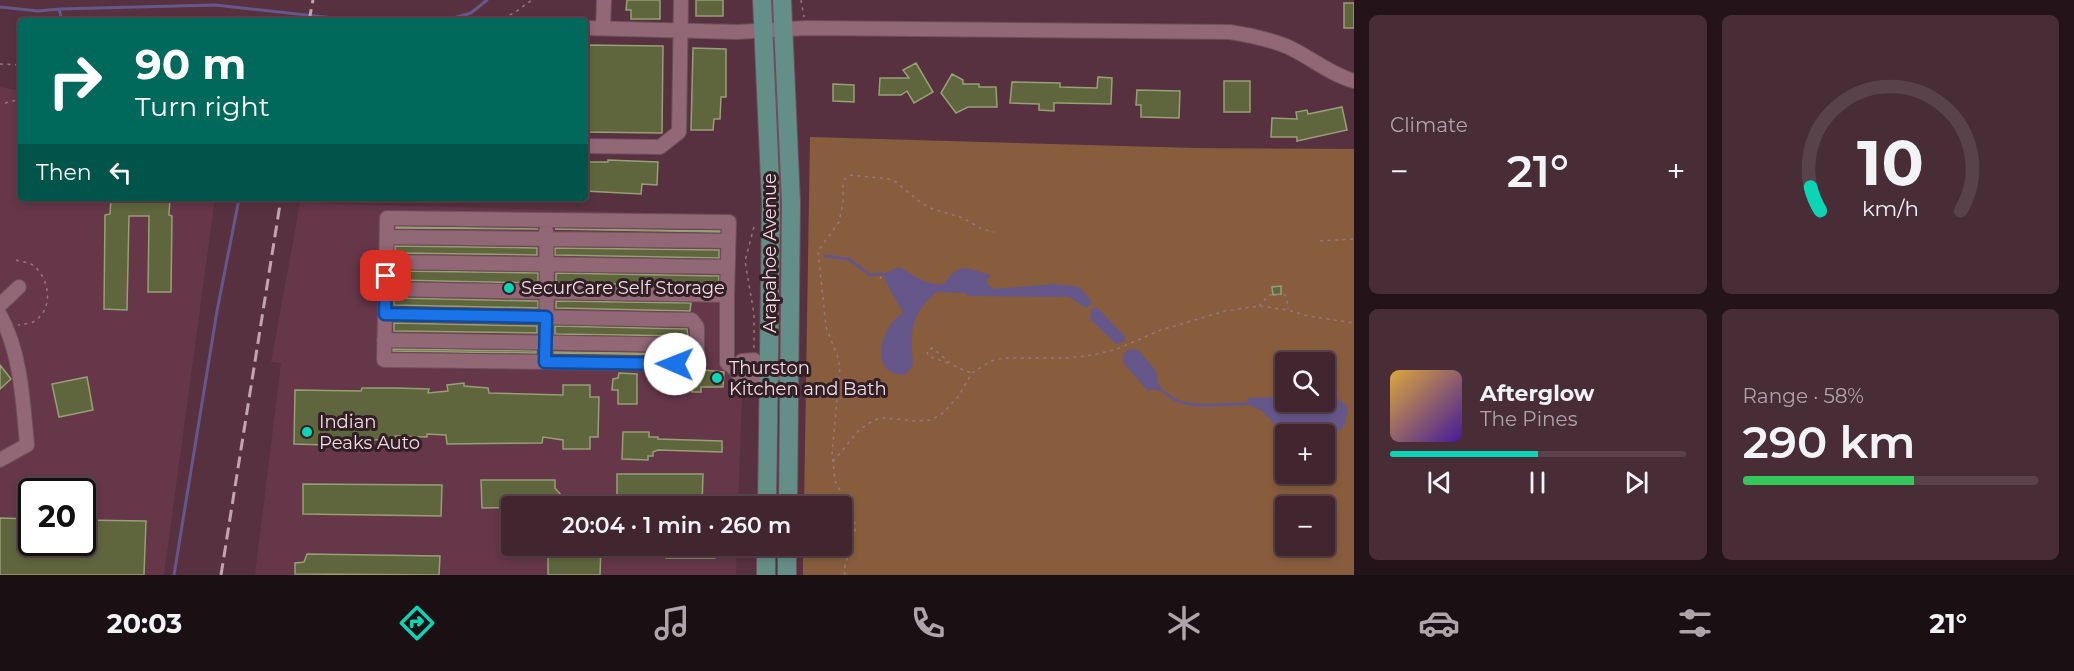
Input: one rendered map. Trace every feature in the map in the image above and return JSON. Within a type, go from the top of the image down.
[{"type":"main road","name":"Arapahoe Avenue","points":[[762,0],[771,203],[767,496]]},
{"type":"main road","name":"Arapahoe Avenue","points":[[782,0],[791,202],[788,496]]},
{"type":"main road","points":[[766,556],[766,575]]},
{"type":"main road","points":[[786,575],[787,556]]},
{"type":"street","points":[[603,28],[604,0]]},
{"type":"street","points":[[588,146],[660,147],[679,132],[681,0]]},
{"type":"street","points":[[588,28],[736,33],[806,28],[1230,32],[1256,36],[1287,47],[1344,78],[1354,81]]},
{"type":"street","points":[[385,314],[692,320],[697,327],[697,364],[384,360],[387,218],[729,222],[727,363],[743,380],[758,380],[770,373],[790,373]]},
{"type":"street","points":[[545,362],[546,220]]},
{"type":"street","points":[[387,237],[728,241]]},
{"type":"street","points":[[386,262],[728,267]]},
{"type":"street","points":[[0,305],[19,287]]},
{"type":"street","points":[[385,289],[727,295]]},
{"type":"street","points":[[0,460],[27,445],[21,385],[3,321]]},
{"type":"street","points":[[384,340],[697,345]]},
{"type":"path","points":[[503,18],[532,0]]},
{"type":"path","points":[[801,0],[806,28]]},
{"type":"path","points":[[0,64],[18,65]]},
{"type":"path","points":[[5,103],[18,100]]},
{"type":"path","points":[[845,575],[844,570],[856,527],[851,511],[835,481],[833,462],[840,367],[826,327],[818,251],[839,222],[845,179],[851,175],[889,179],[930,208],[963,218],[982,230],[994,232]]},
{"type":"path","points":[[1320,242],[1354,240]]},
{"type":"path","points":[[3,321],[32,322],[42,314],[48,300],[47,288],[42,275],[30,264],[16,260]]},
{"type":"path","points":[[880,279],[884,272]]},
{"type":"path","points":[[1259,306],[1269,295],[1284,294],[1287,298],[1288,310]]},
{"type":"path","points":[[833,462],[859,430],[874,420],[883,417],[916,421],[931,420],[943,413],[958,397],[972,373],[992,361],[1003,358],[1067,358],[1101,353],[1117,349],[1161,330],[1214,314],[1259,306],[1354,322]]},
{"type":"path","points":[[948,363],[932,348],[927,351],[928,356],[972,373]]},
{"type":"shaded area","points":[[0,87],[18,90],[18,201],[215,201],[164,575],[0,575]]},
{"type":"shaded area","points":[[810,137],[1195,148],[1354,149],[1354,575],[803,575],[803,556],[852,556],[852,496],[804,496]]},
{"type":"shaded area","points":[[300,203],[737,215],[731,369],[743,370],[738,496],[501,496],[501,556],[737,556],[736,575],[255,575],[281,363],[271,362]]},
{"type":"shaded area","points":[[899,267],[926,282],[937,284],[944,284],[955,272],[964,268],[990,275],[986,282],[993,289],[1055,284],[1079,287],[1091,300],[1091,304],[1086,308],[1069,297],[968,296],[965,293],[937,292],[921,308],[914,324],[913,365],[905,375],[895,374],[883,364],[882,348],[887,330],[903,312],[883,274]]},
{"type":"shaded area","points":[[1097,307],[1125,337],[1124,342],[1116,344],[1090,319],[1091,309]]},
{"type":"shaded area","points":[[1128,349],[1138,350],[1156,371],[1158,383],[1165,393],[1154,389],[1148,391],[1124,364],[1123,355]]},
{"type":"shaded area","points":[[1335,396],[1348,407],[1345,425],[1335,434],[1335,424],[1275,425],[1262,411],[1247,404],[1247,398],[1275,397],[1275,412],[1335,412]]},
{"type":"building","points":[[627,0],[660,0],[660,19],[631,19],[631,10],[626,10]]},
{"type":"building","points":[[696,0],[723,0],[723,16],[696,16]]},
{"type":"building","points":[[1344,3],[1354,3],[1354,28],[1344,28]]},
{"type":"building","points":[[588,45],[663,46],[662,133],[588,132]]},
{"type":"building","points":[[693,48],[726,49],[726,97],[721,97],[720,119],[714,119],[713,130],[691,130]]},
{"type":"building","points":[[916,63],[933,92],[914,103],[907,91],[901,95],[879,95],[880,78],[909,78],[903,70]]},
{"type":"building","points":[[952,74],[963,80],[963,84],[996,87],[997,107],[968,107],[956,113],[941,93]]},
{"type":"building","points":[[1098,77],[1112,78],[1111,104],[1054,103],[1054,111],[1039,110],[1039,104],[1010,103],[1012,82],[1060,83],[1060,87],[1097,88]]},
{"type":"building","points":[[1224,81],[1250,81],[1250,112],[1224,112]]},
{"type":"building","points":[[833,84],[854,85],[854,102],[833,101]]},
{"type":"building","points":[[1137,90],[1180,91],[1179,118],[1141,117],[1141,105],[1136,105]]},
{"type":"building","points":[[1342,107],[1347,130],[1297,141],[1297,137],[1271,137],[1272,118],[1297,119],[1296,112],[1307,110],[1308,114]]},
{"type":"building","points":[[608,160],[658,162],[657,185],[642,184],[641,194],[588,191],[588,162],[608,162]]},
{"type":"building","points":[[111,201],[170,201],[169,215],[172,216],[171,292],[148,292],[149,216],[129,216],[127,310],[104,309],[105,215],[110,214]]},
{"type":"building","points":[[396,227],[538,229],[396,228]]},
{"type":"building","points":[[555,229],[720,231],[720,232]]},
{"type":"building","points":[[395,246],[537,248],[537,255],[395,253]]},
{"type":"building","points":[[555,248],[719,250],[719,258],[555,255]]},
{"type":"building","points":[[395,271],[538,273],[538,283],[395,280]]},
{"type":"building","points":[[556,273],[719,276],[718,286],[556,283]]},
{"type":"building","points":[[1281,286],[1281,294],[1273,295],[1272,287]]},
{"type":"building","points":[[394,298],[538,301],[538,308],[394,305]]},
{"type":"building","points":[[556,301],[691,303],[690,311],[556,308]]},
{"type":"building","points":[[394,323],[537,326],[537,333],[394,331]]},
{"type":"building","points":[[555,326],[687,329],[688,336],[555,334]]},
{"type":"building","points":[[393,349],[536,351],[536,353],[393,351]]},
{"type":"building","points":[[554,353],[688,354],[688,355]]},
{"type":"building","points":[[0,365],[11,379],[0,389]]},
{"type":"building","points":[[703,370],[724,372],[723,387],[701,387],[701,392],[692,392],[692,373]]},
{"type":"building","points":[[619,373],[637,374],[637,404],[618,404],[618,390],[612,390],[613,379],[618,378]]},
{"type":"building","points":[[87,377],[93,410],[59,417],[52,384]]},
{"type":"building","points":[[464,383],[464,386],[488,388],[489,393],[563,395],[563,385],[590,385],[590,397],[599,397],[598,437],[590,437],[590,449],[563,449],[563,440],[543,437],[542,443],[447,444],[446,435],[427,434],[427,437],[395,436],[395,439],[326,442],[326,445],[294,444],[295,390],[361,391],[362,388],[396,388],[429,389],[428,393],[448,391],[447,385]]},
{"type":"building","points":[[623,432],[649,432],[649,437],[658,437],[658,439],[722,441],[722,452],[658,450],[653,452],[653,456],[648,456],[648,460],[622,459]]},
{"type":"building","points":[[617,474],[703,474],[702,496],[617,496]]},
{"type":"building","points":[[481,480],[555,480],[555,488],[561,495],[501,496],[501,508],[482,508]]},
{"type":"building","points":[[303,484],[442,485],[441,516],[303,514]]},
{"type":"building","points":[[0,518],[18,519],[18,556],[96,556],[96,520],[146,521],[144,575],[0,575]]},
{"type":"building","points":[[307,554],[440,556],[439,575],[295,574],[295,563],[304,562]]},
{"type":"building","points":[[548,556],[601,556],[600,575],[548,575]]},
{"type":"building","points":[[666,556],[718,556],[715,558],[666,558]]},
{"type":"waterway","points":[[454,18],[471,13],[487,0]]},
{"type":"waterway","points":[[0,7],[38,11],[215,5],[334,18]]},
{"type":"waterway","points":[[59,9],[61,18]]},
{"type":"waterway","points":[[174,575],[217,311],[238,201]]},
{"type":"waterway","points":[[825,256],[849,259],[870,275],[883,274]]},
{"type":"waterway","points":[[1165,393],[1173,399],[1193,405],[1247,404]]},
{"type":"railway","points":[[310,18],[313,0]]},
{"type":"railway","points":[[221,575],[281,201]]},
{"type":"place","name":"SecurCare Self Storage","points":[[509,288]]},
{"type":"place","name":"Thurston Kitchen and Bath","points":[[717,378]]},
{"type":"place","name":"Indian Peaks Auto","points":[[307,432]]},
{"type":"route","points":[[386,276],[385,314],[546,317],[545,362],[675,364]]}]
